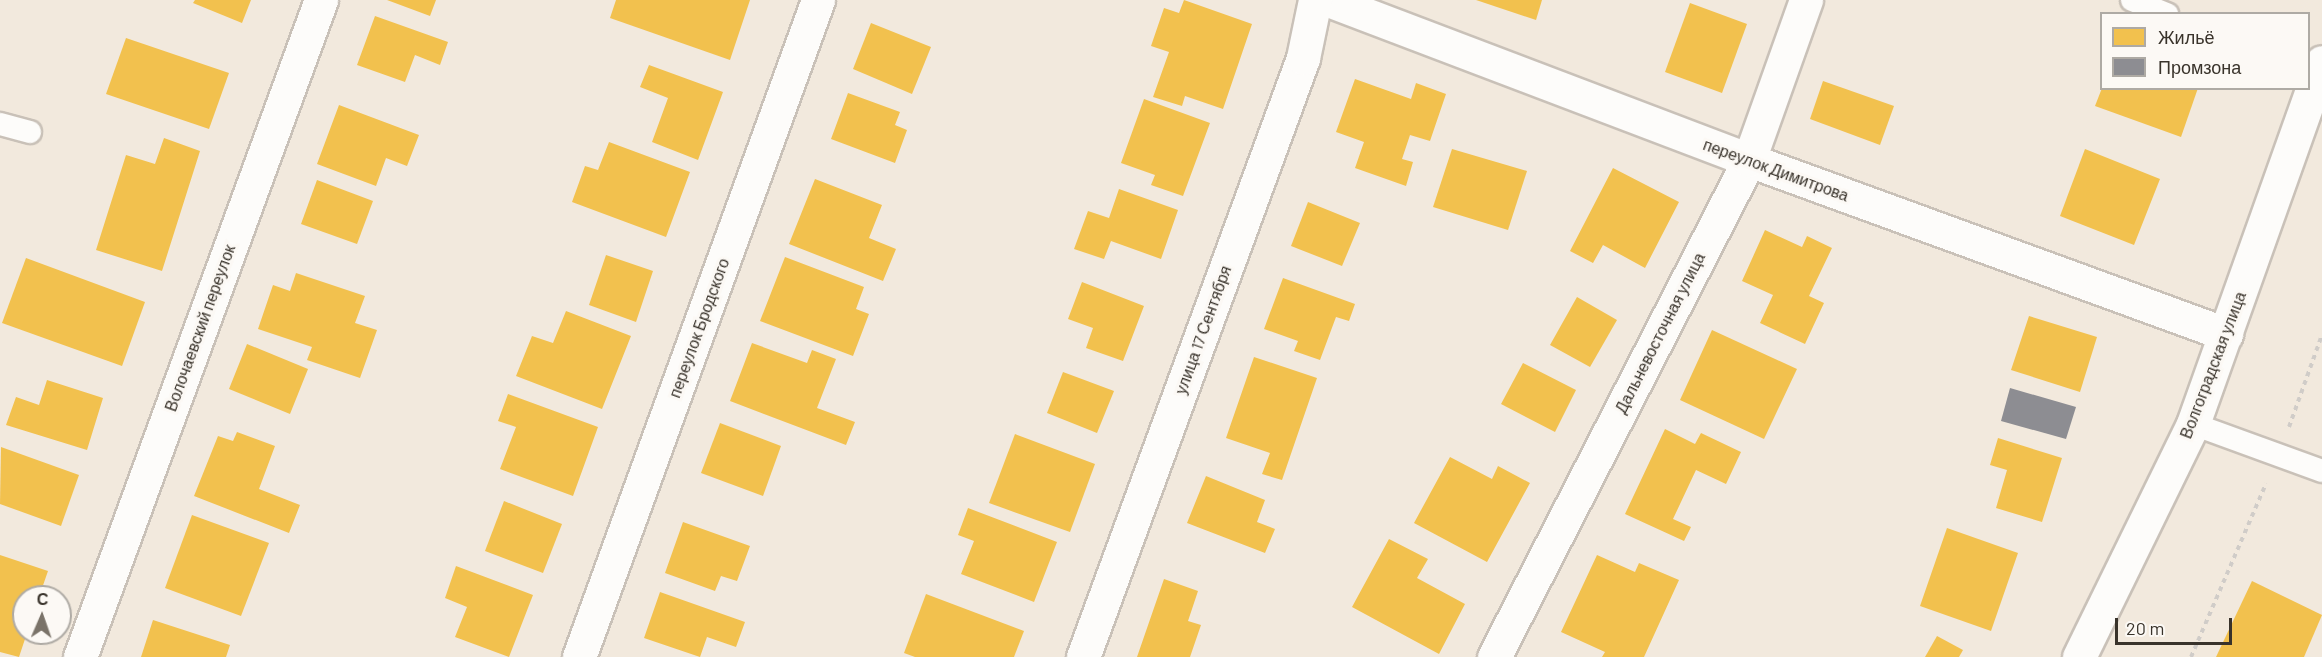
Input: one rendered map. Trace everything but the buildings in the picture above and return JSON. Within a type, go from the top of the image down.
[{"type":"street","name":"Волочаевский переулок","points":[[80,657],[321,0]]},
{"type":"street","name":"переулок Бродского","points":[[579,657],[818,0]]},
{"type":"street","name":"улица 17 Сентября","points":[[1083,657],[1303,58],[1315,0]]},
{"type":"street","name":"переулок Димитрова","points":[[1328,0],[1749,160],[2226,334]]},
{"type":"street","name":"Дальневосточная улица","points":[[1494,657],[1749,160],[1806,0]]},
{"type":"street","name":"Волгоградская улица","points":[[2310,85],[2316,67]]},
{"type":"street","name":"Волгоградская улица","points":[[2079,657],[2193,424],[2226,334],[2308,90]]},
{"type":"lane","points":[[2132,0],[2162,12]]},
{"type":"lane","points":[[0,124],[30,132]]},
{"type":"lane","points":[[2193,424],[2322,471]]},
{"type":"path","points":[[2192,657],[2278,455],[2322,335]]}]
